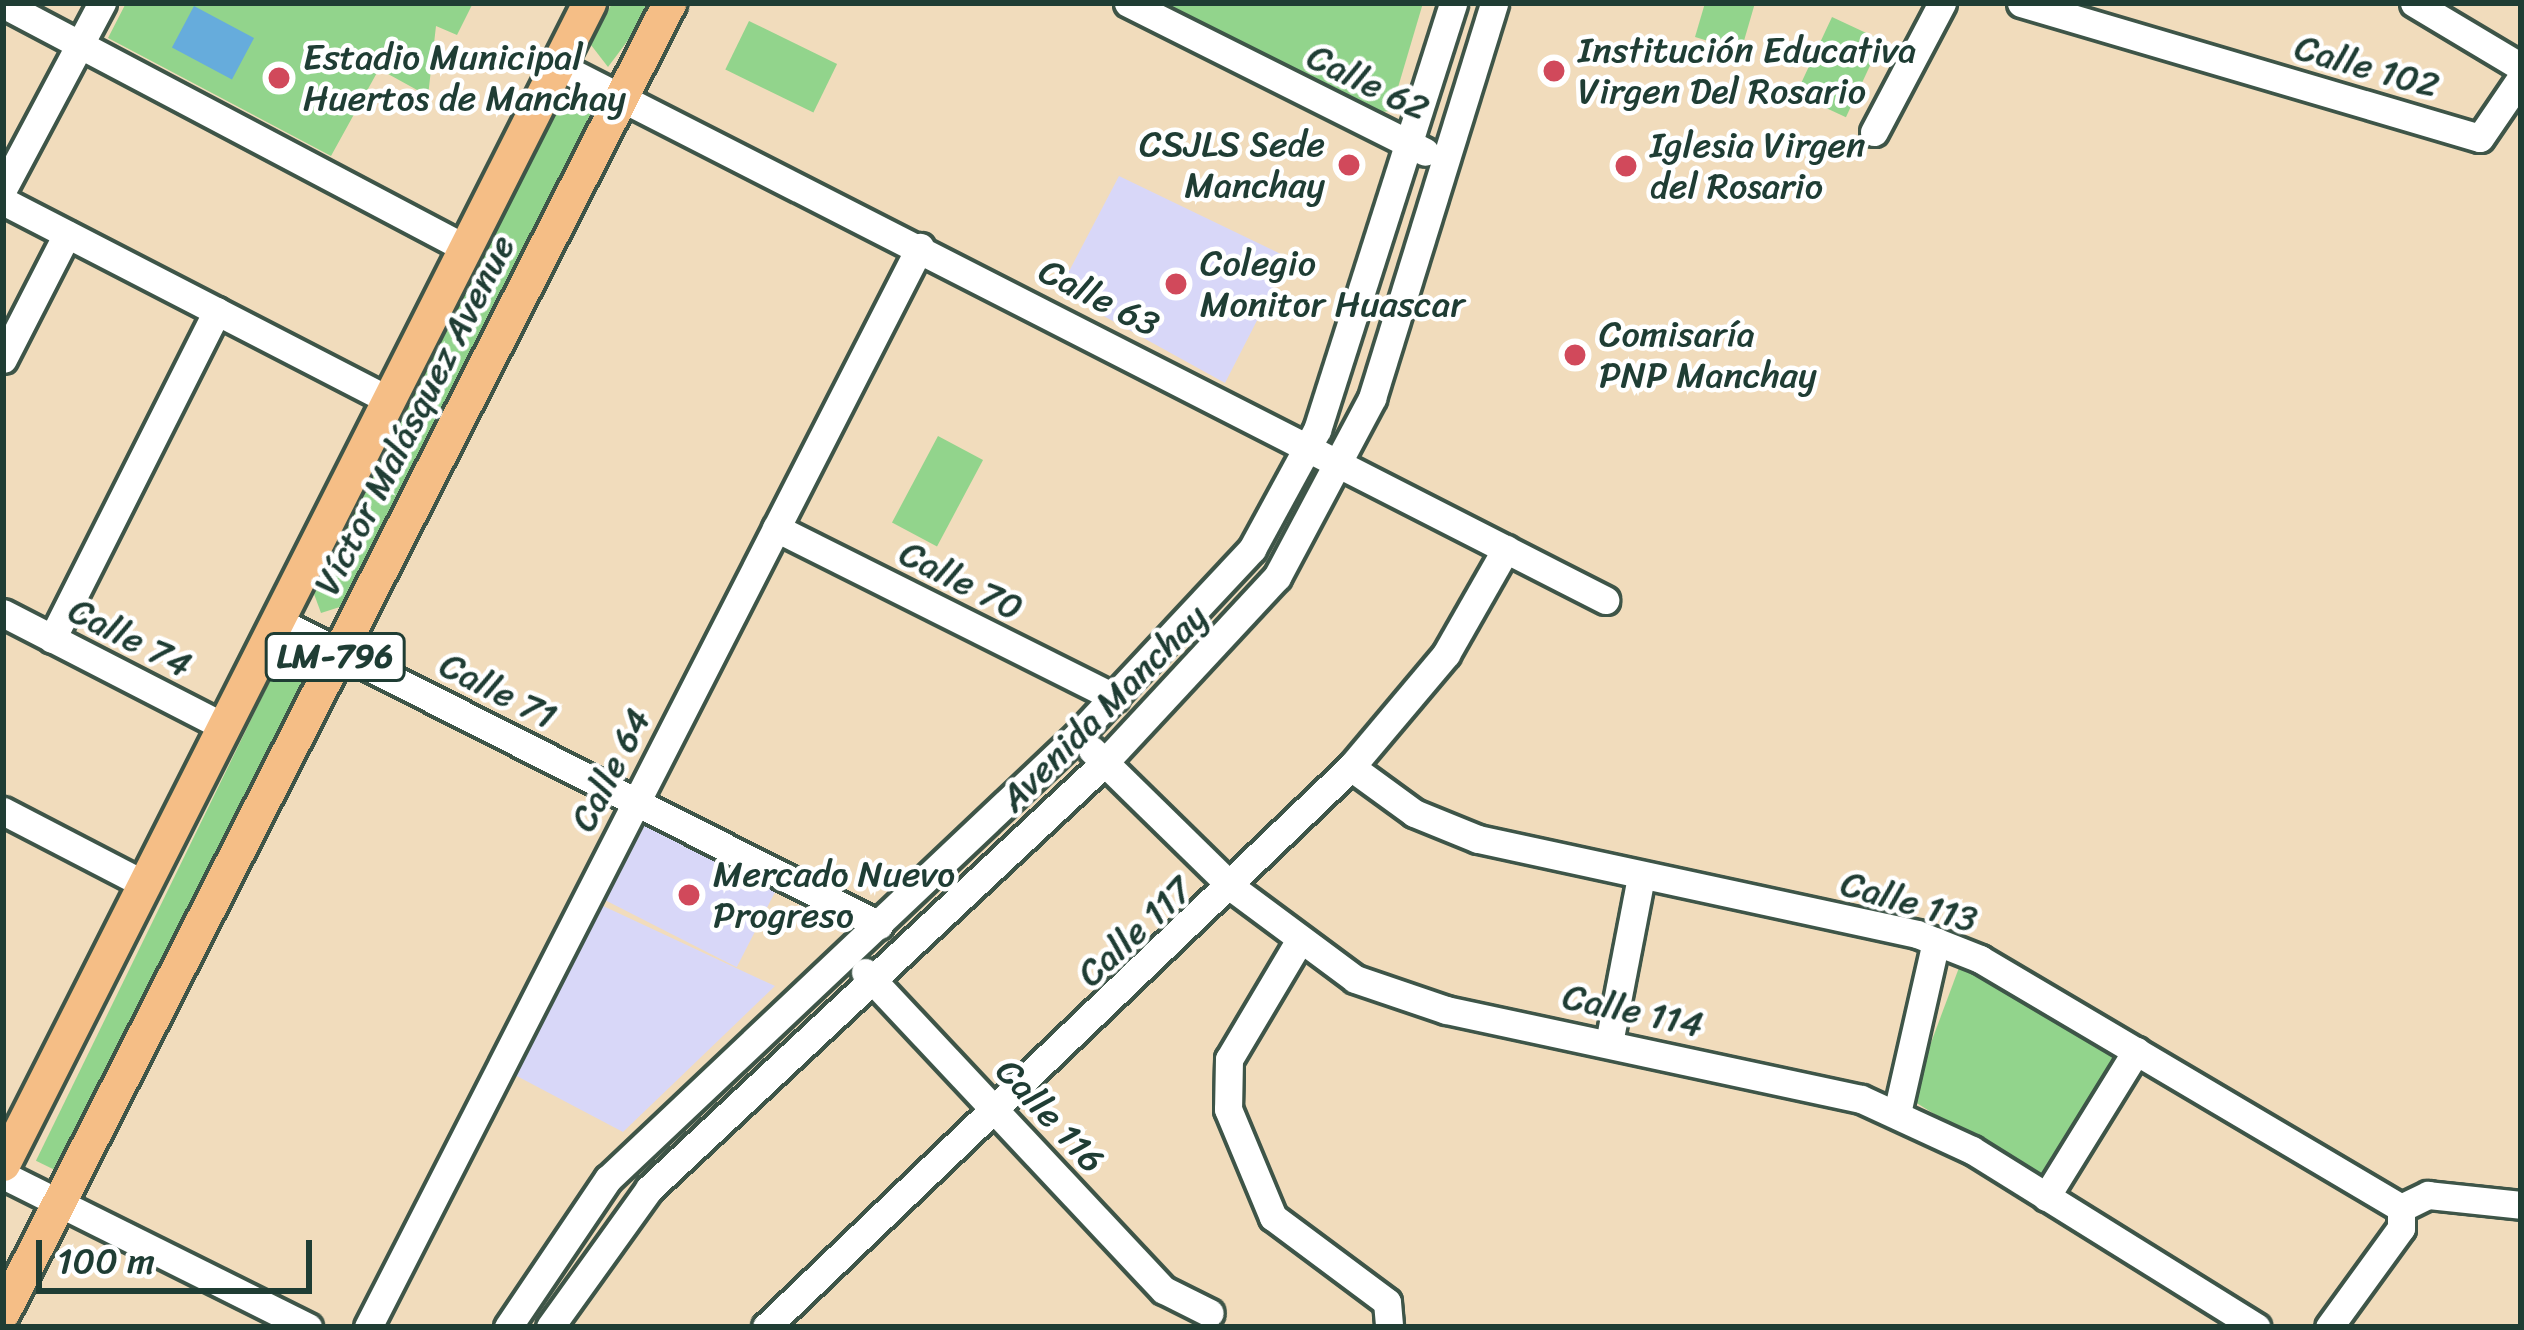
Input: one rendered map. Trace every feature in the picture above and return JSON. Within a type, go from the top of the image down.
[{"type":"main road","name":"Víctor Malásquez Avenue","points":[[3,1164],[589,3]]},
{"type":"main road","name":"Víctor Malásquez Avenue","points":[[3,1312],[669,3]]},
{"type":"street","points":[[3,189],[102,3]]},
{"type":"street","name":"Calle 62","points":[[1128,3],[1448,162]]},
{"type":"street","name":"Avenida Manchay","points":[[508,1327],[608,1179],[1078,735],[1252,549],[1310,446],[1412,146],[1453,3]]},
{"type":"street","name":"Avenida Manchay","points":[[550,1327],[649,1189],[1104,763],[1257,603],[1343,467],[1448,162],[1494,3]]},
{"type":"street","points":[[1874,132],[1942,3]]},
{"type":"street","name":"Calle 102","points":[[2021,3],[2480,138],[2521,78]]},
{"type":"street","points":[[2414,3],[2521,67]]},
{"type":"street","points":[[3,4],[465,248]]},
{"type":"street","name":"Calle 63","points":[[557,65],[1605,600]]},
{"type":"street","points":[[3,201],[389,400]]},
{"type":"street","points":[[3,359],[68,234]]},
{"type":"street","name":"Calle 64","points":[[368,1327],[920,247]]},
{"type":"street","points":[[52,639],[217,311]]},
{"type":"street","name":"Calle 70","points":[[776,528],[1114,698]]},
{"type":"street","name":"Calle 117","points":[[766,1327],[1234,889],[1352,767],[1446,654],[1506,549]]},
{"type":"street","name":"Calle 74","points":[[3,613],[223,726]]},
{"type":"street","name":"Calle 71","points":[[276,620],[880,925]]},
{"type":"street","name":"Calle 114","points":[[1078,735],[1234,889],[1298,943],[1394,995],[1897,1114],[2046,1197],[2222,1314],[2256,1327]]},
{"type":"street","name":"Calle 113","points":[[1352,767],[1456,831],[1642,877],[1936,940],[2136,1051],[2402,1211]]},
{"type":"street","points":[[3,811],[144,884]]},
{"type":"street","points":[[1609,1043],[1642,877]]},
{"type":"street","points":[[1897,1114],[1936,940]]},
{"type":"street","points":[[1298,943],[1229,1059],[1228,1108],[1273,1217],[1387,1302],[1389,1327]]},
{"type":"street","name":"Calle 116","points":[[850,954],[1164,1290],[1210,1312]]},
{"type":"street","points":[[2046,1197],[2136,1051]]},
{"type":"street","points":[[3,1175],[308,1327]]},
{"type":"street","points":[[2329,1327],[2402,1211],[2428,1195],[2521,1205]]},
{"type":"shaded area","name":"Colegio Monitor Huascar","points":[[1119,176],[1289,258],[1225,383],[1082,304],[1088,292],[1066,277]]},
{"type":"shaded area","name":"Mercado Nuevo Progreso","points":[[639,822],[775,891],[737,967],[600,898]]},
{"type":"shaded area","points":[[601,905],[775,986],[623,1132],[513,1074]]},
{"type":"green space","name":"Estadio Municipal Huertos de Manchay","points":[[126,3],[473,3],[457,35],[436,26],[428,96],[379,69],[331,156],[108,38]]},
{"type":"green space","points":[[612,3],[656,3],[608,67],[591,45]]},
{"type":"green space","points":[[1161,3],[1423,3],[1391,111],[1381,112]]},
{"type":"green space","points":[[1705,3],[1755,3],[1741,51],[1695,37]]},
{"type":"green space","points":[[1832,17],[1882,40],[1846,117],[1796,94]]},
{"type":"green space","points":[[749,21],[837,64],[813,112],[725,70]]},
{"type":"green space","points":[[563,97],[585,98],[599,116],[346,605],[321,613],[310,583]]},
{"type":"green space","points":[[938,436],[983,460],[937,546],[892,523]]},
{"type":"green space","points":[[288,644],[321,660],[69,1177],[36,1161]]},
{"type":"green space","points":[[1960,965],[2124,1055],[2043,1181],[1910,1099]]},
{"type":"water","points":[[194,6],[254,38],[232,79],[172,47]]},
{"type":"place","name":"Institución Educativa Virgen Del Rosario","points":[[1554,71]]},
{"type":"place","name":"Estadio Municipal Huertos de Manchay","points":[[279,78]]},
{"type":"place","name":"CSJLS Sede Manchay","points":[[1349,165]]},
{"type":"place","name":"Iglesia Virgen del Rosario","points":[[1626,166]]},
{"type":"place","name":"Colegio Monitor Huascar","points":[[1176,284]]},
{"type":"place","name":"Comisaría PNP Manchay","points":[[1575,355]]},
{"type":"place","name":"Mercado Nuevo Progreso","points":[[689,895]]}]
